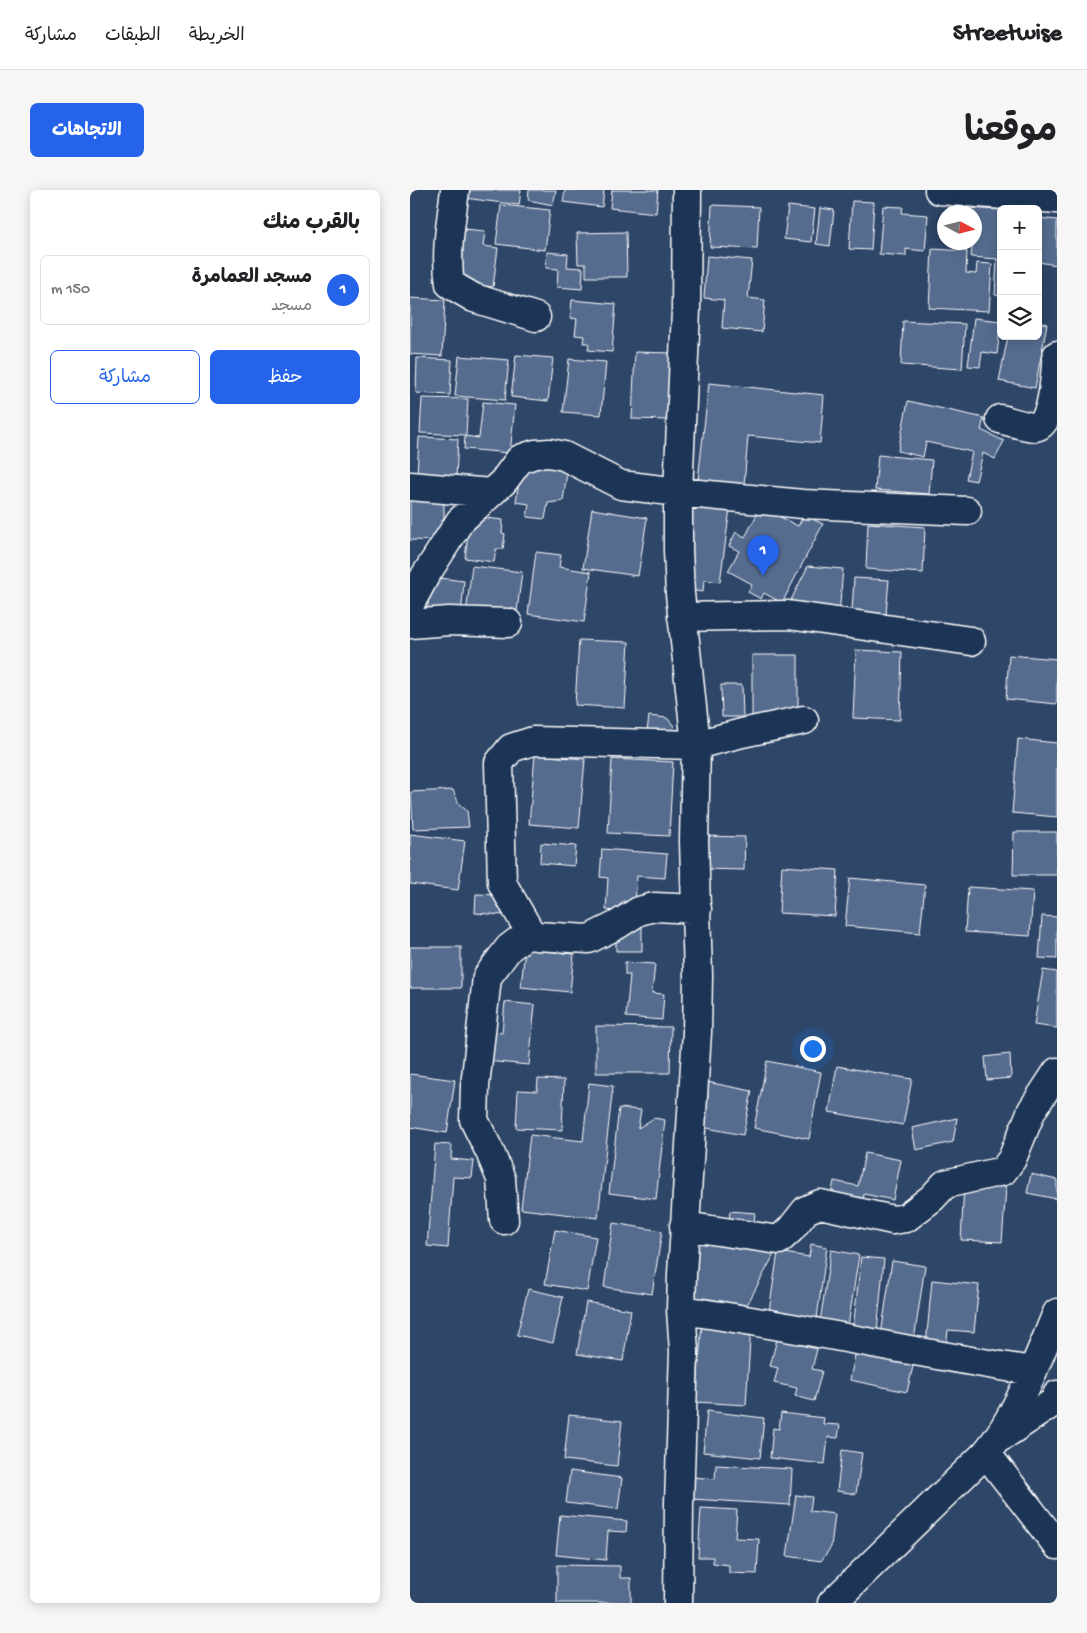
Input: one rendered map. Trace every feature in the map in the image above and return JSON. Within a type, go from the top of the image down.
[{"type":"main road","points":[[455,190],[448,248],[450,284],[474,298],[536,317]]},
{"type":"main road","points":[[678,1603],[684,1350],[681,1310],[684,1226],[697,1032],[698,976],[694,841],[696,745],[682,617],[678,550],[678,492],[685,362],[688,190]]},
{"type":"main road","points":[[939,190],[1057,199]]},
{"type":"main road","points":[[1000,419],[1035,427],[1043,424],[1050,412],[1057,355]]},
{"type":"main road","points":[[410,604],[425,576],[460,521],[503,482],[520,459],[535,454],[550,453],[564,456],[621,485],[802,504],[967,511]]},
{"type":"main road","points":[[410,486],[491,493]]},
{"type":"main road","points":[[682,617],[788,615],[971,641]]},
{"type":"main road","points":[[410,624],[449,621],[508,623]]},
{"type":"main road","points":[[697,909],[654,907],[639,910],[617,925],[589,940],[536,936],[530,932],[502,883],[499,763],[511,748],[533,741],[696,745],[804,720]]},
{"type":"main road","points":[[504,1220],[501,1179],[474,1120],[475,1086],[487,977],[509,948],[530,932]]},
{"type":"main road","points":[[684,1226],[779,1240],[791,1229],[806,1210],[820,1204],[893,1220],[906,1218],[932,1198],[946,1184],[1003,1171],[1012,1159],[1032,1110],[1057,1072]]},
{"type":"main road","points":[[681,1310],[739,1318],[962,1361],[1033,1371]]},
{"type":"main road","points":[[993,1446],[1033,1371],[1057,1314]]},
{"type":"main road","points":[[832,1603],[993,1446],[1054,1402],[1057,1395]]},
{"type":"main road","points":[[993,1446],[1057,1545]]},
{"type":"building","points":[[465,190],[521,190],[519,205],[464,198]]},
{"type":"building","points":[[529,190],[556,190],[553,205],[528,200]]},
{"type":"building","points":[[565,190],[604,190],[602,207],[563,202]]},
{"type":"building","points":[[612,190],[658,190],[656,213],[610,208]]},
{"type":"building","points":[[852,201],[874,202],[871,250],[849,249]]},
{"type":"building","points":[[501,205],[550,210],[545,250],[496,244]]},
{"type":"building","points":[[712,205],[759,207],[757,249],[710,247]]},
{"type":"building","points":[[788,206],[815,209],[811,242],[784,239]]},
{"type":"building","points":[[883,206],[903,207],[902,213],[928,215],[925,251],[906,249],[906,256],[879,254]]},
{"type":"building","points":[[820,208],[834,210],[830,246],[816,244]]},
{"type":"building","points":[[982,209],[997,210],[997,259],[971,257],[972,250],[982,250]]},
{"type":"building","points":[[1042,218],[1057,220],[1057,265],[1042,263]]},
{"type":"building","points":[[464,229],[485,231],[483,246],[498,248],[493,287],[457,282]]},
{"type":"building","points":[[626,232],[627,277],[586,277],[586,264],[578,264],[577,233]]},
{"type":"building","points":[[932,249],[967,251],[966,273],[976,274],[977,263],[992,264],[989,311],[929,308]]},
{"type":"building","points":[[547,252],[568,254],[567,267],[583,268],[582,289],[557,287],[558,269],[546,268]]},
{"type":"building","points":[[707,256],[752,260],[748,298],[765,300],[762,332],[722,328],[724,300],[704,298]]},
{"type":"building","points":[[997,259],[997,295],[995,295]]},
{"type":"building","points":[[410,298],[445,300],[442,356],[410,354]]},
{"type":"building","points":[[572,300],[616,304],[612,352],[588,350],[589,343],[583,343],[584,336],[575,335],[577,319],[570,318]]},
{"type":"building","points":[[974,318],[997,321],[997,340],[999,340],[997,354],[982,352],[980,367],[968,366]]},
{"type":"building","points":[[903,321],[965,324],[962,369],[901,365]]},
{"type":"building","points":[[1042,323],[1047,324],[1035,388],[999,381],[1007,340],[1042,340]]},
{"type":"building","points":[[635,352],[673,353],[670,420],[632,419]]},
{"type":"building","points":[[516,355],[553,358],[548,401],[511,397]]},
{"type":"building","points":[[459,356],[509,360],[505,400],[455,396]]},
{"type":"building","points":[[417,358],[452,360],[450,395],[416,393]]},
{"type":"building","points":[[569,359],[606,362],[601,415],[563,412]]},
{"type":"building","points":[[709,383],[824,395],[820,443],[748,436],[744,485],[698,480]]},
{"type":"building","points":[[422,398],[468,399],[466,435],[420,433]]},
{"type":"building","points":[[908,401],[984,418],[981,430],[1004,441],[995,459],[983,453],[976,481],[966,479],[972,452],[926,442],[923,457],[898,451]]},
{"type":"building","points":[[483,402],[515,405],[510,453],[464,449],[465,436],[479,438]]},
{"type":"building","points":[[419,437],[458,439],[456,478],[417,476]]},
{"type":"building","points":[[878,455],[932,460],[929,494],[875,490]]},
{"type":"building","points":[[522,459],[568,465],[563,501],[548,503],[545,519],[527,517],[529,504],[516,502]]},
{"type":"building","points":[[694,496],[731,501],[720,582],[704,580],[703,592],[682,589]]},
{"type":"building","points":[[410,499],[444,500],[444,541],[410,540]]},
{"type":"building","points":[[761,507],[798,526],[804,515],[823,524],[782,603],[764,593],[761,599],[748,592],[752,584],[728,571],[739,551],[729,546],[736,532],[745,537]]},
{"type":"building","points":[[592,509],[647,518],[638,576],[583,568]]},
{"type":"building","points":[[470,516],[503,520],[502,533],[505,534],[503,549],[496,549],[494,562],[465,558]]},
{"type":"building","points":[[868,523],[925,527],[923,573],[866,569]]},
{"type":"building","points":[[536,552],[561,555],[559,567],[591,572],[584,622],[528,614]]},
{"type":"building","points":[[472,566],[522,572],[516,619],[466,613]]},
{"type":"building","points":[[808,566],[843,569],[839,614],[786,610]]},
{"type":"building","points":[[431,577],[464,581],[461,617],[427,613]]},
{"type":"building","points":[[854,578],[889,580],[886,614],[852,611]]},
{"type":"building","points":[[579,640],[629,642],[625,708],[575,705]]},
{"type":"building","points":[[856,650],[902,652],[900,720],[853,718]]},
{"type":"building","points":[[752,655],[798,655],[798,716],[752,717]]},
{"type":"building","points":[[1009,655],[1057,659],[1057,704],[1006,699]]},
{"type":"building","points":[[721,685],[742,685],[743,717],[722,717]]},
{"type":"building","points":[[649,716],[667,718],[674,726],[672,742],[646,739]]},
{"type":"building","points":[[1018,739],[1057,743],[1057,817],[1012,813]]},
{"type":"building","points":[[535,755],[585,759],[579,828],[529,824]]},
{"type":"building","points":[[612,759],[673,762],[669,836],[608,833]]},
{"type":"building","points":[[453,790],[459,804],[467,811],[469,827],[413,829],[411,792]]},
{"type":"building","points":[[1014,832],[1057,832],[1057,875],[1013,875]]},
{"type":"building","points":[[410,834],[465,841],[458,890],[410,884]]},
{"type":"building","points":[[703,836],[745,837],[744,870],[702,869]]},
{"type":"building","points":[[541,843],[576,846],[574,866],[540,863]]},
{"type":"building","points":[[602,849],[667,854],[665,878],[637,876],[635,903],[623,901],[615,911],[606,910],[608,878],[600,877]]},
{"type":"building","points":[[782,866],[838,870],[835,916],[779,913]]},
{"type":"building","points":[[850,878],[925,885],[920,933],[845,926]]},
{"type":"building","points":[[968,887],[1033,891],[1030,936],[965,932]]},
{"type":"building","points":[[476,894],[505,895],[504,915],[475,913]]},
{"type":"building","points":[[642,914],[642,951],[616,951],[616,935]]},
{"type":"building","points":[[1042,916],[1057,917],[1057,959],[1039,958]]},
{"type":"building","points":[[410,947],[461,947],[461,988],[410,988]]},
{"type":"building","points":[[525,949],[574,954],[570,992],[521,987]]},
{"type":"building","points":[[625,962],[655,964],[652,993],[664,994],[662,1020],[626,1017],[630,975],[625,975]]},
{"type":"building","points":[[1043,970],[1057,972],[1057,1028],[1034,1025]]},
{"type":"building","points":[[505,1002],[535,1005],[529,1065],[486,1061],[489,1031],[502,1033]]},
{"type":"building","points":[[596,1026],[671,1027],[670,1073],[596,1073]]},
{"type":"building","points":[[1010,1054],[1011,1078],[987,1080],[985,1057]]},
{"type":"building","points":[[767,1061],[821,1072],[809,1139],[754,1128]]},
{"type":"building","points":[[837,1066],[912,1079],[903,1125],[829,1112]]},
{"type":"building","points":[[410,1074],[455,1080],[447,1133],[410,1127]]},
{"type":"building","points":[[538,1079],[564,1080],[562,1130],[516,1128],[518,1090],[537,1091]]},
{"type":"building","points":[[707,1082],[752,1091],[743,1135],[697,1126]]},
{"type":"building","points":[[589,1083],[613,1086],[598,1218],[521,1209],[530,1135],[583,1141]]},
{"type":"building","points":[[619,1108],[641,1110],[638,1128],[654,1118],[665,1120],[656,1199],[609,1193]]},
{"type":"building","points":[[957,1118],[953,1142],[916,1150],[912,1128]]},
{"type":"building","points":[[435,1144],[452,1145],[451,1159],[474,1161],[472,1178],[453,1177],[448,1248],[427,1246]]},
{"type":"building","points":[[865,1153],[901,1160],[893,1200],[864,1194],[863,1202],[831,1195],[834,1181],[858,1186]]},
{"type":"building","points":[[1031,1174],[1057,1180],[1057,1199],[1027,1193]]},
{"type":"building","points":[[964,1184],[1006,1187],[1002,1242],[961,1240]]},
{"type":"building","points":[[730,1211],[755,1213],[753,1231],[728,1229]]},
{"type":"building","points":[[613,1223],[662,1231],[652,1294],[604,1287]]},
{"type":"building","points":[[555,1230],[596,1237],[587,1291],[545,1284]]},
{"type":"building","points":[[699,1240],[777,1249],[747,1305],[693,1299]]},
{"type":"building","points":[[811,1244],[827,1247],[817,1318],[769,1311],[778,1252],[809,1257]]},
{"type":"building","points":[[831,1250],[859,1255],[848,1326],[820,1322]]},
{"type":"building","points":[[861,1257],[884,1259],[877,1332],[853,1330]]},
{"type":"building","points":[[892,1261],[925,1266],[914,1340],[881,1335]]},
{"type":"building","points":[[932,1280],[979,1285],[974,1332],[948,1330],[946,1347],[926,1345]]},
{"type":"building","points":[[528,1289],[563,1297],[553,1343],[517,1335]]},
{"type":"building","points":[[586,1302],[631,1310],[623,1361],[577,1354]]},
{"type":"building","points":[[702,1322],[751,1325],[746,1405],[696,1402]]},
{"type":"building","points":[[777,1339],[817,1349],[812,1369],[822,1371],[814,1401],[795,1396],[797,1388],[774,1383],[778,1368],[770,1366]]},
{"type":"building","points":[[856,1350],[914,1362],[907,1392],[850,1380]]},
{"type":"building","points":[[707,1411],[764,1418],[760,1458],[703,1452]]},
{"type":"building","points":[[781,1413],[824,1418],[823,1424],[840,1425],[838,1438],[828,1437],[825,1464],[770,1458],[773,1428],[779,1429]]},
{"type":"building","points":[[569,1415],[622,1421],[617,1466],[564,1460]]},
{"type":"building","points":[[842,1450],[862,1453],[856,1494],[837,1491]]},
{"type":"building","points":[[716,1465],[792,1469],[790,1505],[691,1499],[693,1477],[715,1479]]},
{"type":"building","points":[[570,1471],[622,1478],[618,1509],[566,1503]]},
{"type":"building","points":[[796,1495],[812,1497],[810,1511],[835,1514],[831,1547],[821,1561],[787,1556]]},
{"type":"building","points":[[701,1508],[737,1510],[735,1538],[759,1539],[757,1574],[729,1573],[729,1565],[713,1563],[713,1557],[698,1557]]},
{"type":"building","points":[[560,1515],[627,1521],[626,1532],[608,1531],[606,1560],[556,1555]]},
{"type":"building","points":[[557,1565],[620,1566],[620,1578],[631,1578],[631,1603],[557,1603]]},
{"type":"place","name":"مسجد العمامرة","points":[[763,576]]}]
